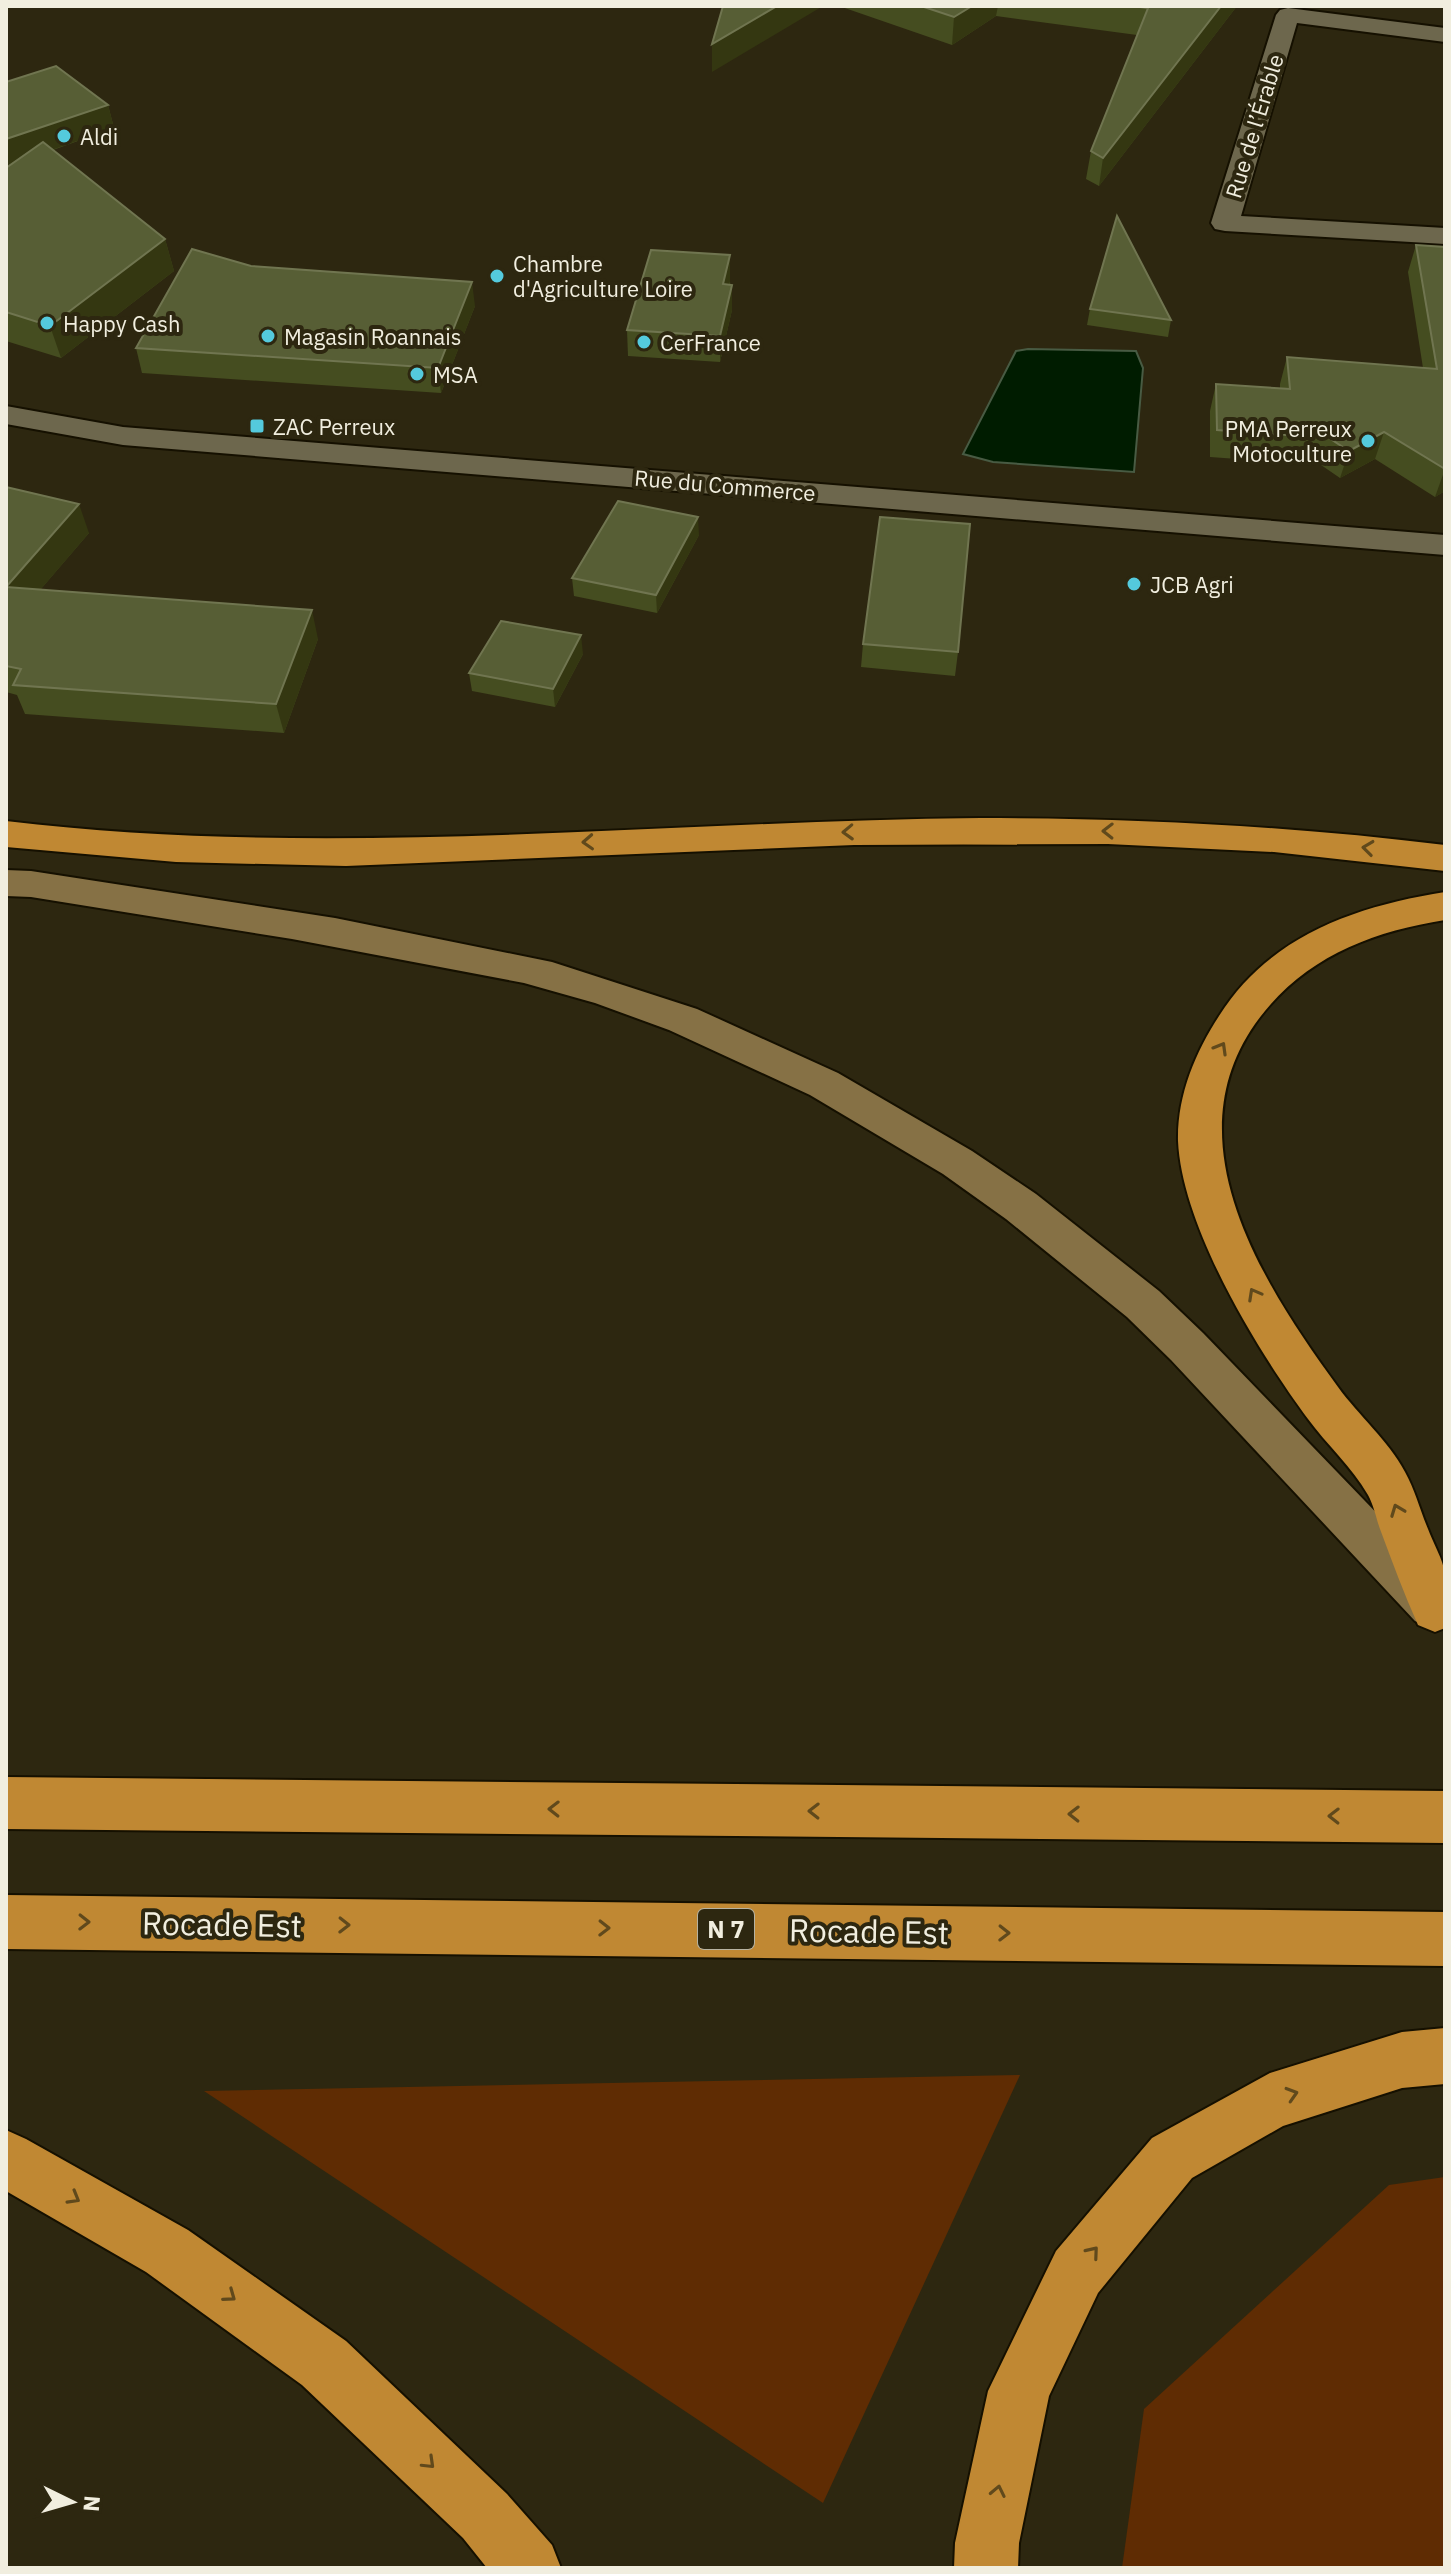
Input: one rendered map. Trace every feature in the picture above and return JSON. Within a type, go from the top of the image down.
[{"type":"highway","points":[[6,834],[187,849],[347,853],[913,830],[1074,831],[1174,833],[1299,842],[1445,858]]},
{"type":"highway","points":[[1440,1615],[1387,1484],[1323,1404],[1271,1323],[1233,1255],[1209,1190],[1201,1146],[1201,1108],[1214,1061],[1240,1016],[1265,982],[1305,951],[1349,927],[1402,911],[1445,906]]},
{"type":"highway","points":[[6,1803],[1429,1817]]},
{"type":"highway","name":"Rocade Est","points":[[6,1922],[1445,1939]]},
{"type":"highway","points":[[986,2568],[987,2543],[1019,2391],[1077,2272],[1172,2158],[1270,2101],[1402,2060],[1445,2056]]},
{"type":"highway","points":[[6,2159],[167,2251],[324,2363],[485,2516],[529,2568]]},
{"type":"main road","points":[[14,881],[190,907],[508,964],[608,992],[790,1066],[907,1128],[1009,1197],[1145,1305],[1323,1486],[1440,1615]]},
{"type":"street","name":"Rue de l’Érable","points":[[1445,35],[1289,10],[1225,223],[1445,236]]},
{"type":"street","name":"Rue du Commerce","points":[[6,415],[123,436],[1445,545]]},
{"type":"shaded area","points":[[1016,351],[1136,351],[1143,368],[1134,472],[993,462],[963,454]]},
{"type":"shaded area","points":[[1020,2075],[823,2503],[204,2091]]},
{"type":"shaded area","points":[[1445,2177],[1445,2568],[1122,2568],[1144,2409],[1389,2185]]},
{"type":"building","points":[[723,6],[777,6],[712,44]]},
{"type":"building","points":[[921,6],[972,6],[954,17]]},
{"type":"building","points":[[1132,6],[1221,6],[1103,158],[1091,151],[1148,8]]},
{"type":"building","points":[[56,66],[108,105],[6,139],[6,82]]},
{"type":"building","points":[[43,142],[165,239],[50,326],[6,312],[6,168]]},
{"type":"building","points":[[1117,216],[1171,320],[1090,309]]},
{"type":"building","points":[[1416,245],[1445,247],[1445,469],[1384,432],[1349,451],[1329,438],[1217,430],[1216,384],[1290,389],[1287,357],[1437,369]]},
{"type":"building","points":[[192,249],[251,266],[472,282],[438,368],[136,348]]},
{"type":"building","points":[[651,250],[730,255],[723,284],[732,285],[720,336],[627,330]]},
{"type":"building","points":[[6,487],[79,504],[6,587]]},
{"type":"building","points":[[618,501],[698,517],[656,595],[572,578]]},
{"type":"building","points":[[880,517],[970,524],[958,652],[863,644]]},
{"type":"building","points":[[6,587],[312,610],[276,704],[13,685],[21,669],[6,666]]},
{"type":"building","points":[[501,621],[581,635],[553,689],[469,673]]},
{"type":"place","name":"Aldi","points":[[64,136]]},
{"type":"place","name":"Chambre d'Agriculture Loire","points":[[497,276]]},
{"type":"place","name":"Happy Cash","points":[[47,323]]},
{"type":"place","name":"Magasin Roannais","points":[[268,336]]},
{"type":"place","name":"CerFrance","points":[[644,342]]},
{"type":"place","name":"MSA","points":[[417,374]]},
{"type":"place","name":"ZAC Perreux","points":[[257,426]]},
{"type":"place","name":"PMA Perreux Motoculture","points":[[1368,441]]},
{"type":"place","name":"JCB Agri","points":[[1134,584]]}]
